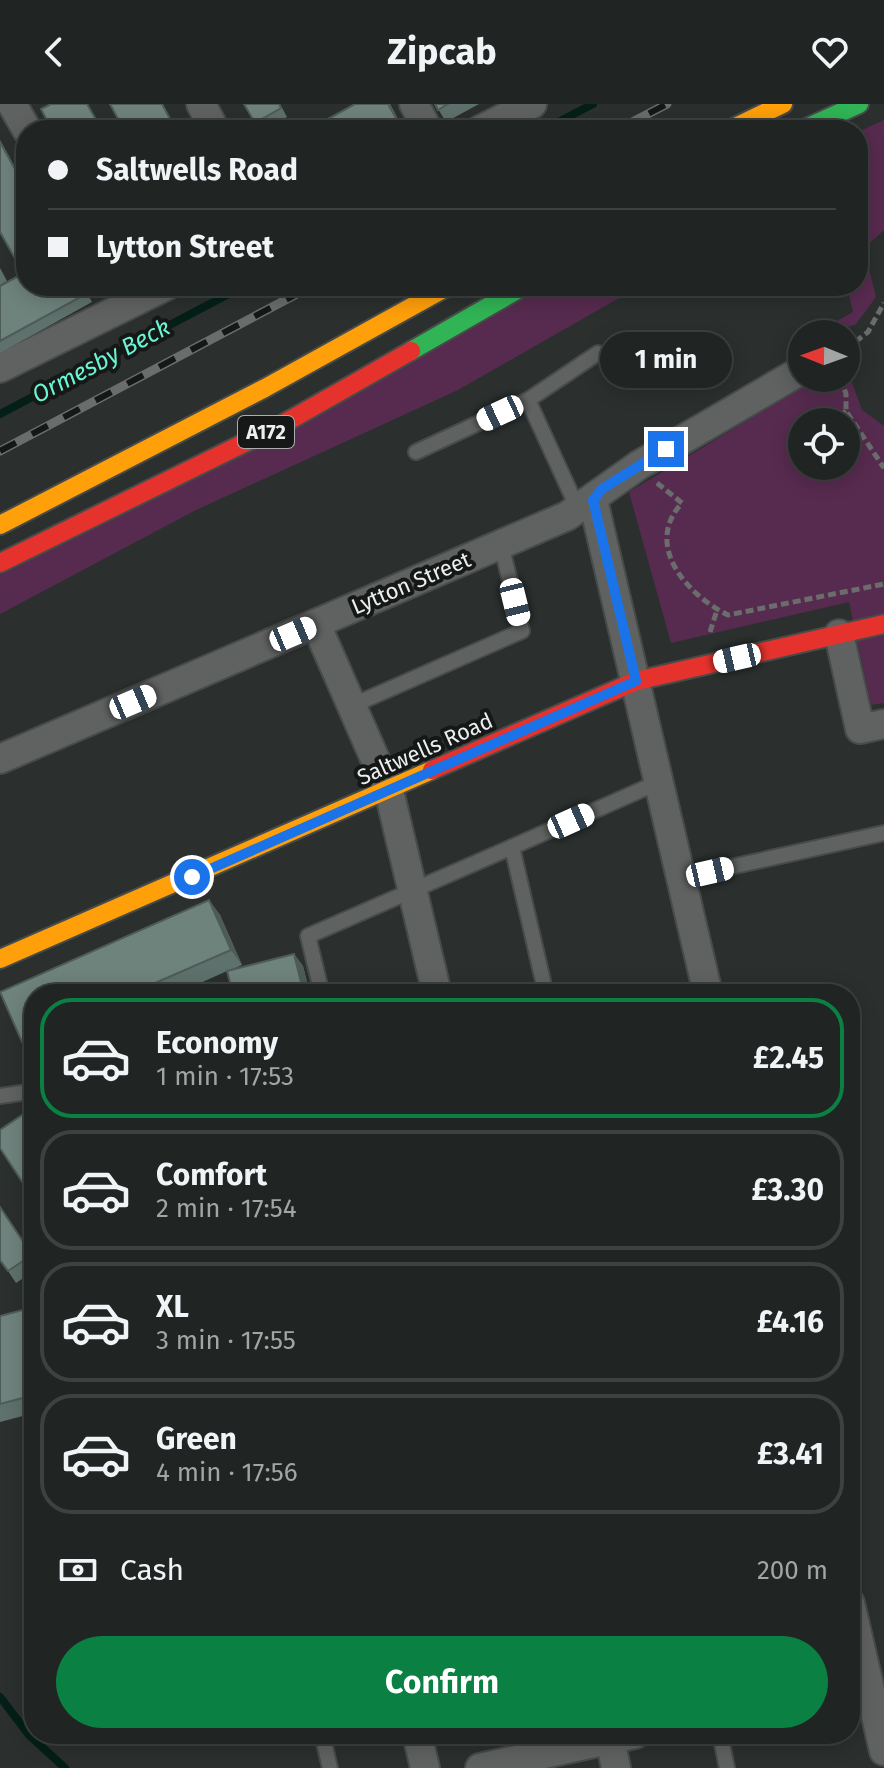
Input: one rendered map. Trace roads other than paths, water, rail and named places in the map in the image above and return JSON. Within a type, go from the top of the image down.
[{"type":"main road","points":[[750,120],[783,104]]},
{"type":"main road","points":[[824,120],[859,104]]},
{"type":"main road","name":"A172","points":[[0,525],[265,388],[431,296]]},
{"type":"main road","name":"A172","points":[[0,563],[283,424],[507,296]]},
{"type":"main road","name":"Saltwells Road","points":[[0,959],[636,681],[884,624]]},
{"type":"street","points":[[500,120],[532,104]]},
{"type":"street","points":[[0,368],[121,296]]},
{"type":"street","name":"Lytton Street","points":[[0,759],[585,505],[602,489],[639,465],[788,378]]},
{"type":"street","points":[[585,505],[636,681],[706,984]]},
{"type":"street","points":[[316,624],[389,791],[435,984]]},
{"type":"street","points":[[839,634],[860,729],[884,724]]},
{"type":"street","points":[[860,1648],[884,1751]]},
{"type":"street","points":[[419,1744],[425,1768]]},
{"type":"street","points":[[480,1768],[584,1744]]},
{"type":"street","points":[[616,1768],[618,1744]]},
{"type":"lane","points":[[416,452],[528,400],[598,353]]},
{"type":"lane","points":[[528,400],[585,505]]},
{"type":"lane","points":[[351,706],[522,631],[501,544]]},
{"type":"lane","points":[[320,984],[308,936],[659,782]]},
{"type":"lane","points":[[681,878],[884,833]]},
{"type":"lane","points":[[512,847],[544,984]]},
{"type":"lane","points":[[0,1096],[24,1092]]},
{"type":"lane","points":[[324,1744],[330,1768]]},
{"type":"lane","points":[[722,1744],[727,1768]]},
{"type":"waterway","name":"Ormesby Beck","points":[[562,120],[593,104]]},
{"type":"waterway","name":"Ormesby Beck","points":[[0,414],[225,296]]},
{"type":"waterway","points":[[0,1697],[24,1728]]},
{"type":"waterway","points":[[39,1744],[65,1768]]},
{"type":"railway","points":[[636,120],[667,104]]},
{"type":"railway","points":[[0,451],[293,296]]}]
